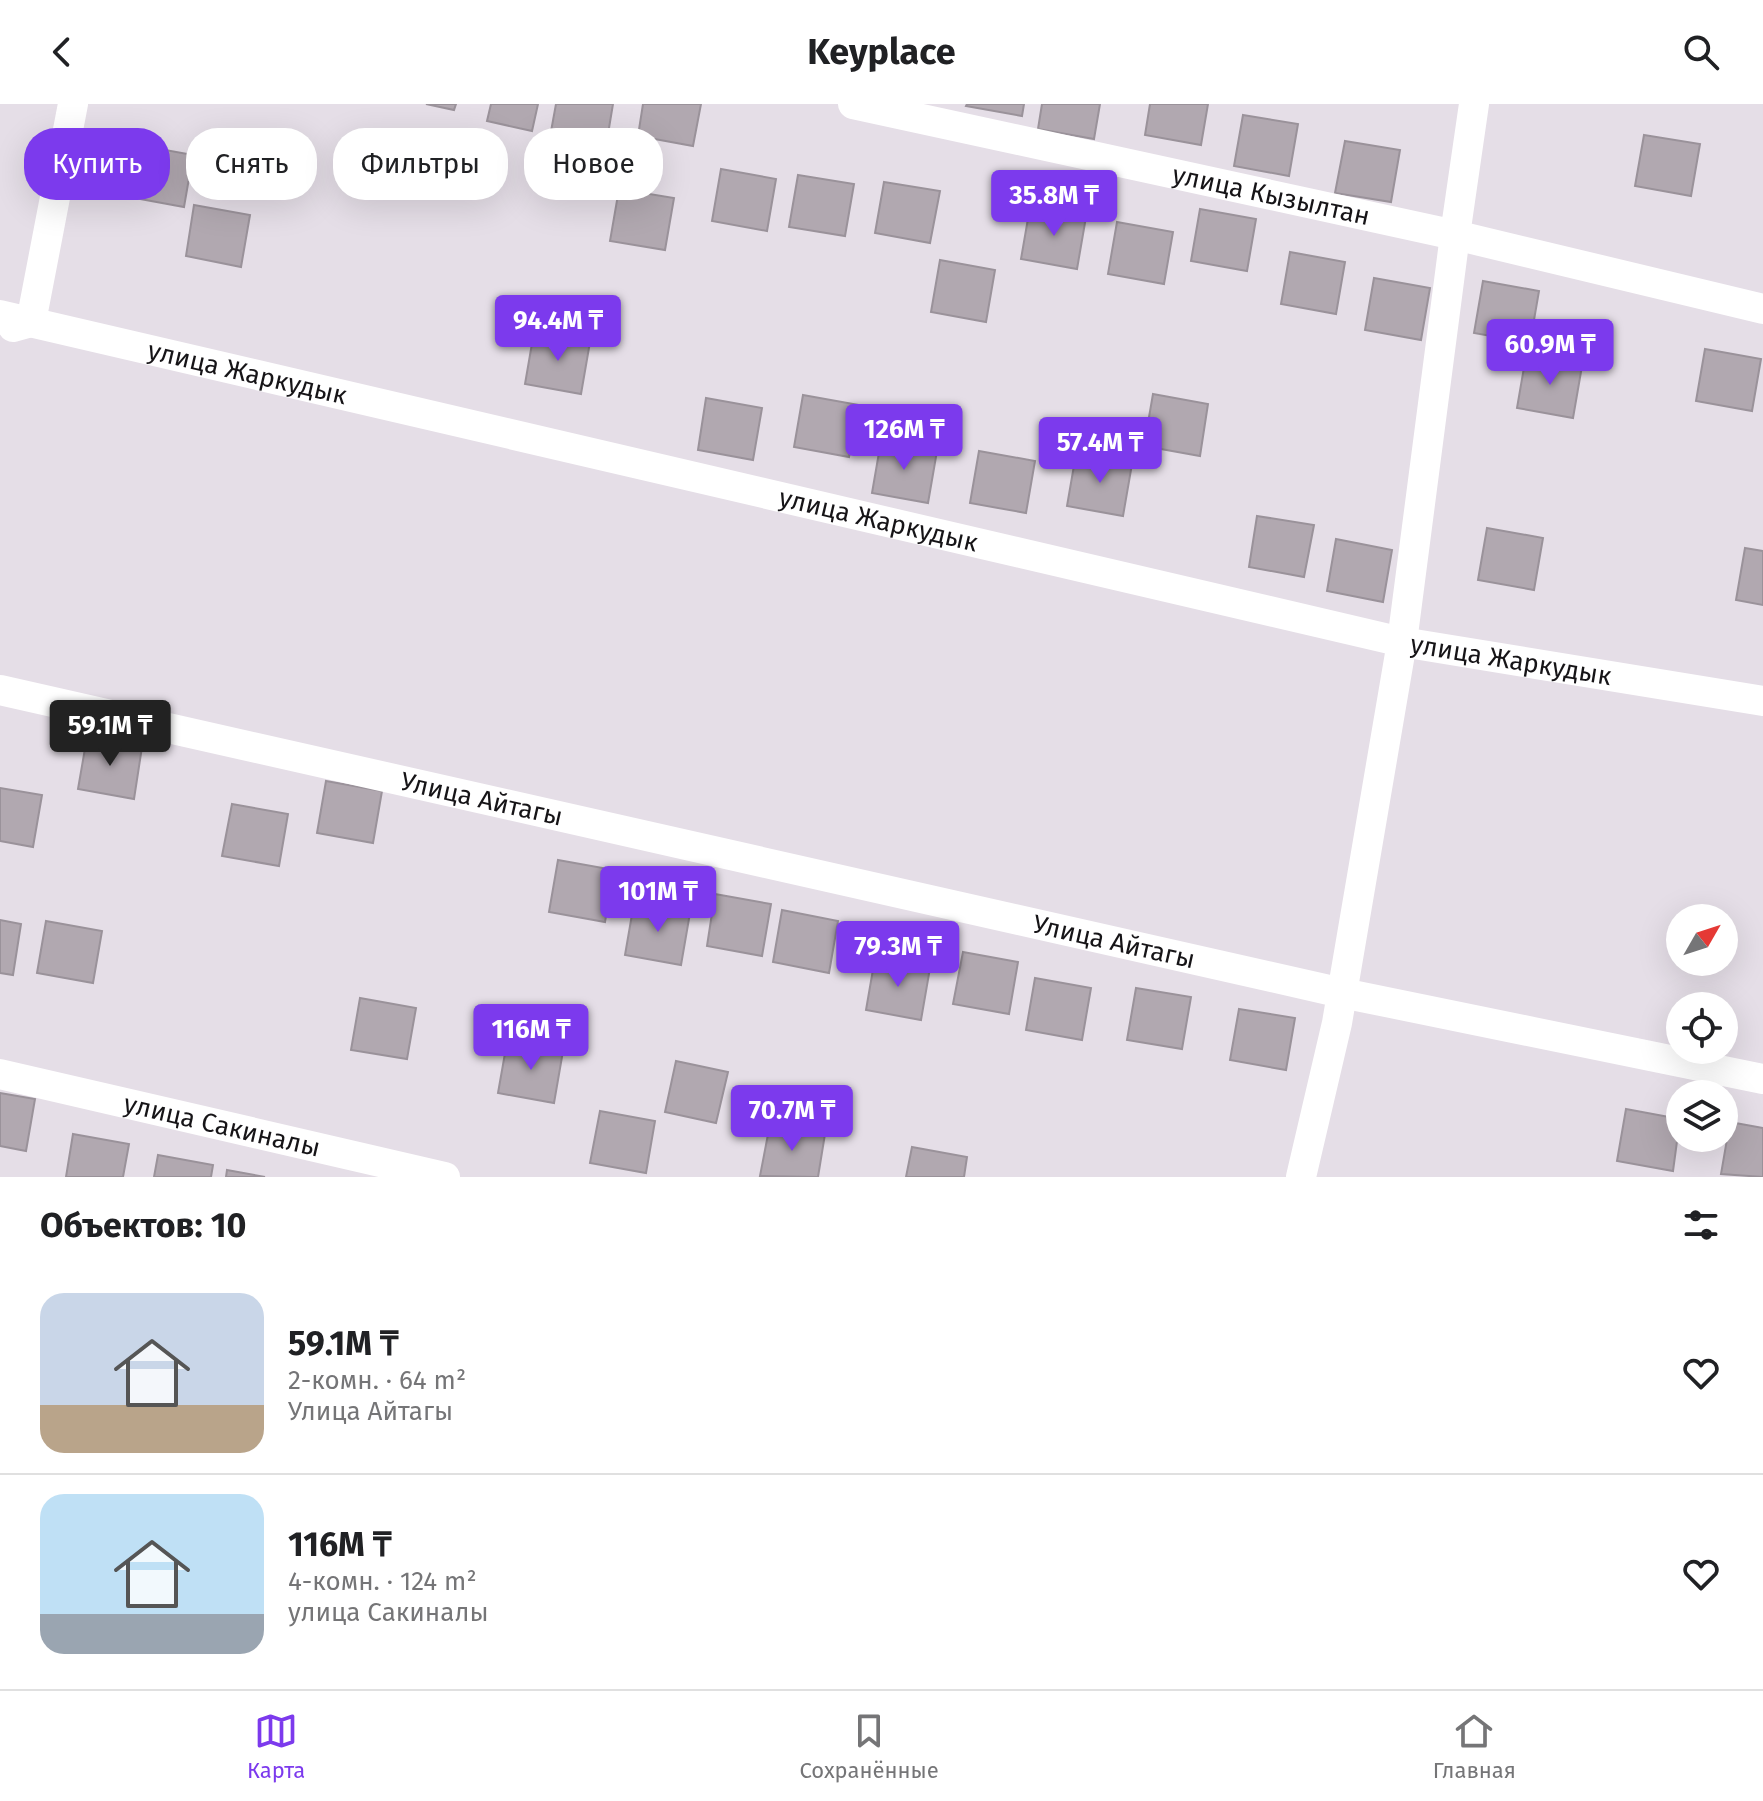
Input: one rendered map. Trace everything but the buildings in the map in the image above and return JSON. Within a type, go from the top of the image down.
[{"type":"street","points":[[0,331],[31,322],[73,104]]},
{"type":"street","name":"улица Кызылтан","points":[[853,104],[1455,235],[1763,309]]},
{"type":"street","points":[[1301,1177],[1342,993],[1402,642],[1474,104]]},
{"type":"street","name":"улица Жаркудык","points":[[0,315],[1402,642],[1763,701]]},
{"type":"street","name":"Улица Айтагы","points":[[0,690],[1342,993],[1763,1079]]},
{"type":"street","name":"улица Сакиналы","points":[[0,1074],[445,1177]]}]
